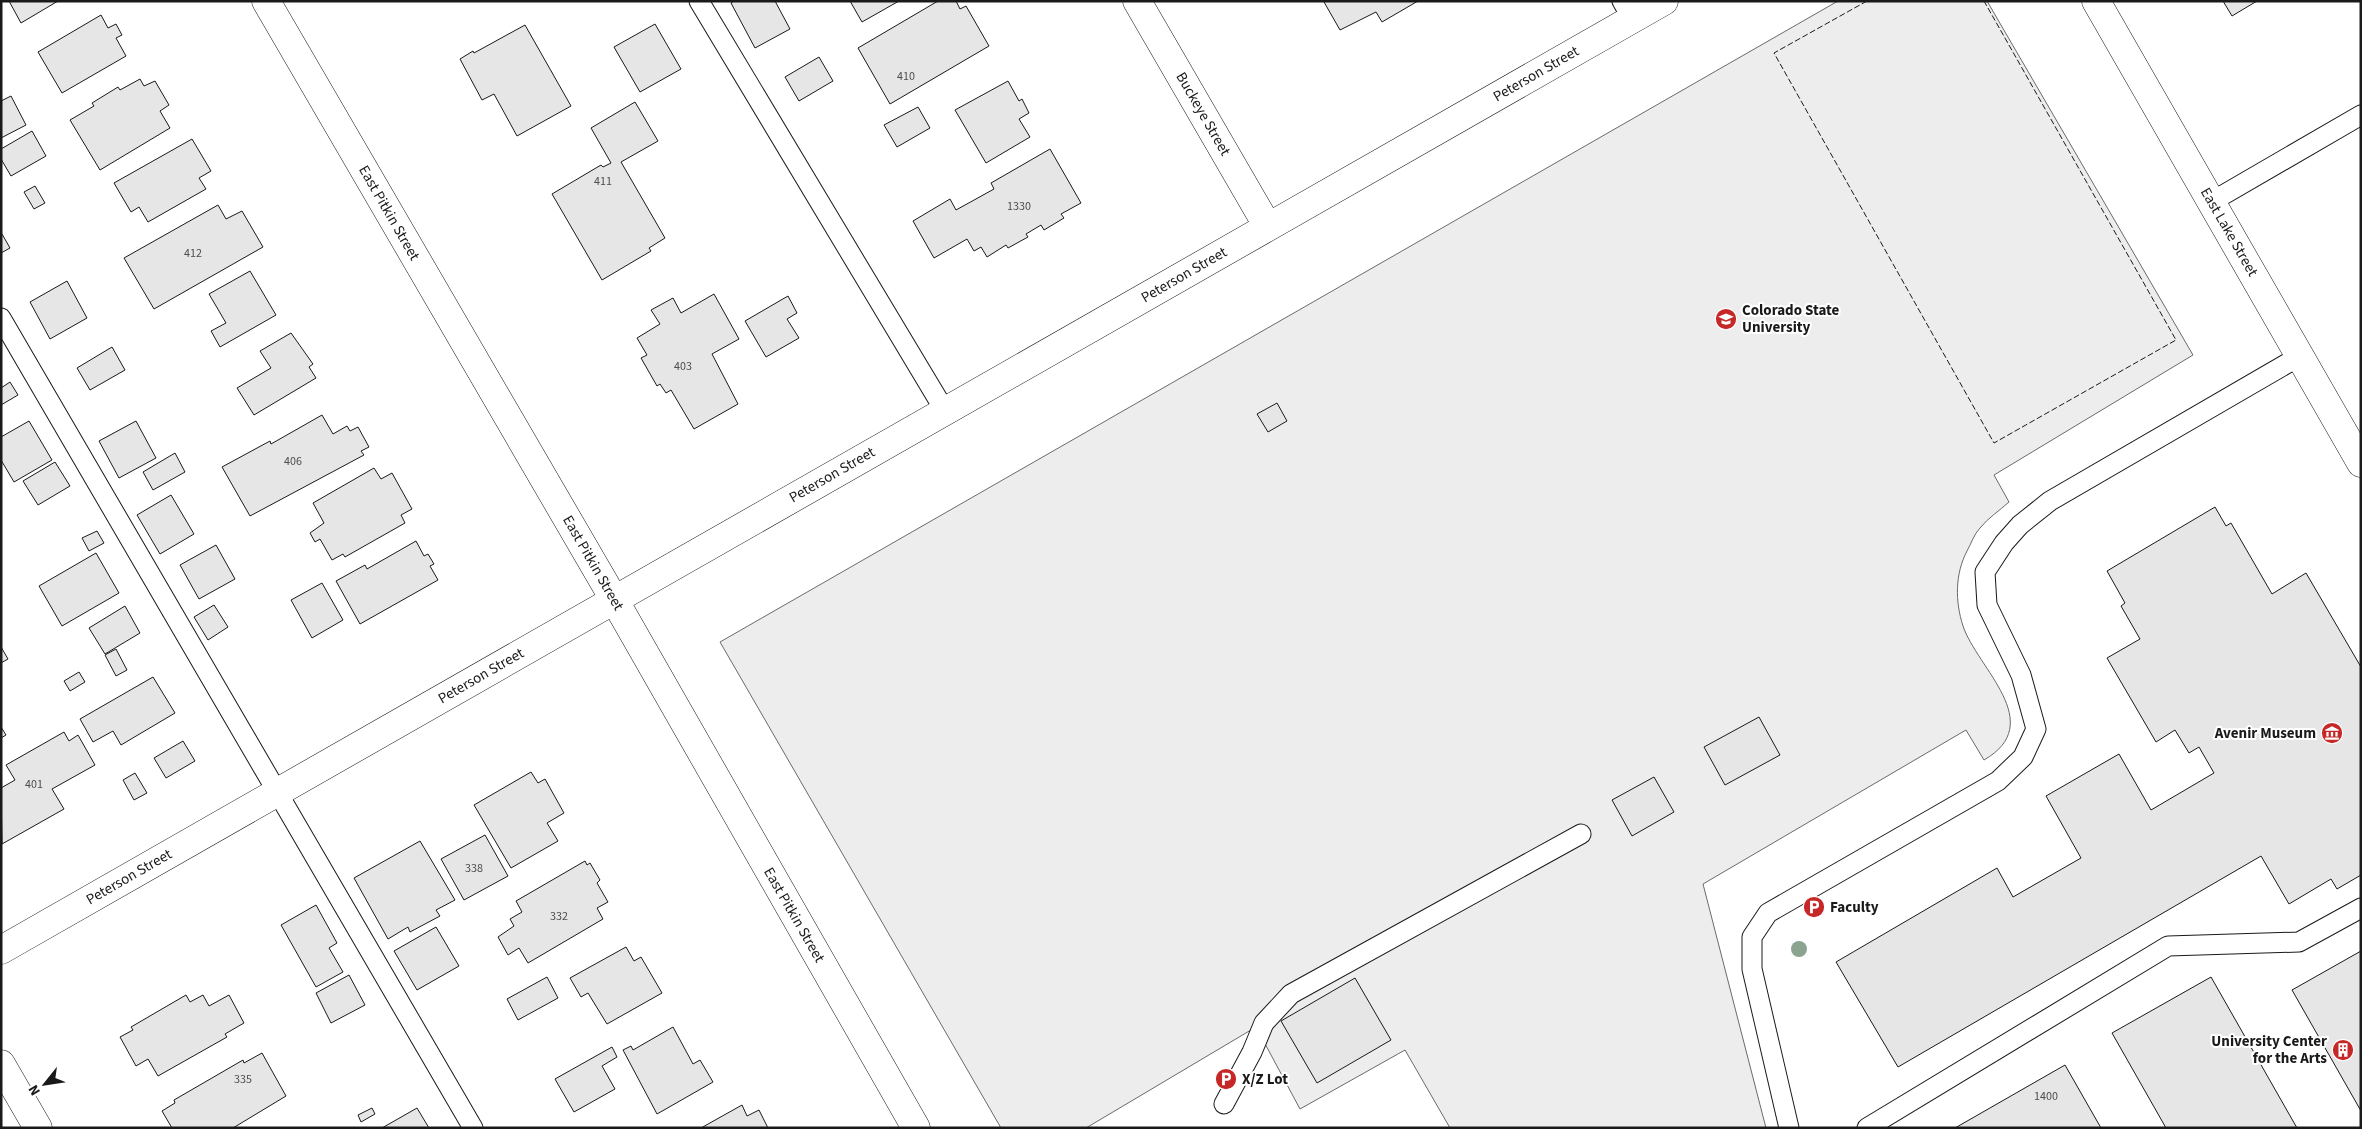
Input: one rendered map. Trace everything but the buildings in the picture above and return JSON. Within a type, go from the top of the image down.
[{"type":"street","name":"East Pitkin Street","points":[[266,1],[615,601],[916,1128]]},
{"type":"street","name":"Buckeye Street","points":[[1136,1],[1268,227]]},
{"type":"street","name":"Peterson Street","points":[[1,950],[1268,227],[1627,10],[1664,1]]},
{"type":"street","name":"East Lake Street","points":[[2096,1],[2361,463]]},
{"type":"street","points":[[1,1064],[38,1128]]},
{"type":"lane","points":[[699,1],[945,411]]},
{"type":"lane","points":[[2211,202],[2361,115]]},
{"type":"lane","points":[[1,318],[473,1128]]},
{"type":"lane","points":[[1789,1128],[1752,970],[1752,937],[1768,913],[1998,781],[2023,757],[2036,728],[2021,675],[1987,605],[1985,572],[2004,543],[2020,525],[2050,501],[2300,356]]},
{"type":"lane","points":[[1224,1104],[1252,1052],[1264,1023],[1291,994],[1581,834]]},
{"type":"lane","points":[[1867,1128],[2168,946],[2299,942],[2361,908]]},
{"type":"shaded area","name":"Colorado State University","points":[[1838,1],[1987,1],[2193,355],[1994,475],[2009,502],[1986,521],[1974,536],[1960,569],[1958,597],[1963,626],[2003,695],[2009,712],[2010,729],[2002,745],[1984,760],[1966,730],[1703,884],[1766,1128],[1450,1128],[1405,1050],[1300,1109],[1256,1027],[1086,1128],[1001,1128],[720,642]]},
{"type":"fence","points":[[1867,1],[1774,53],[1994,443],[2176,340],[1984,1]]},
{"type":"place","name":"Colorado State University","points":[[1726,319]]},
{"type":"place","name":"Avenir Museum","points":[[2332,733]]},
{"type":"place","name":"Faculty","points":[[1814,907]]},
{"type":"place","name":"University Center for the Arts","points":[[2343,1050]]},
{"type":"place","name":"X/Z Lot","points":[[1226,1079]]}]
